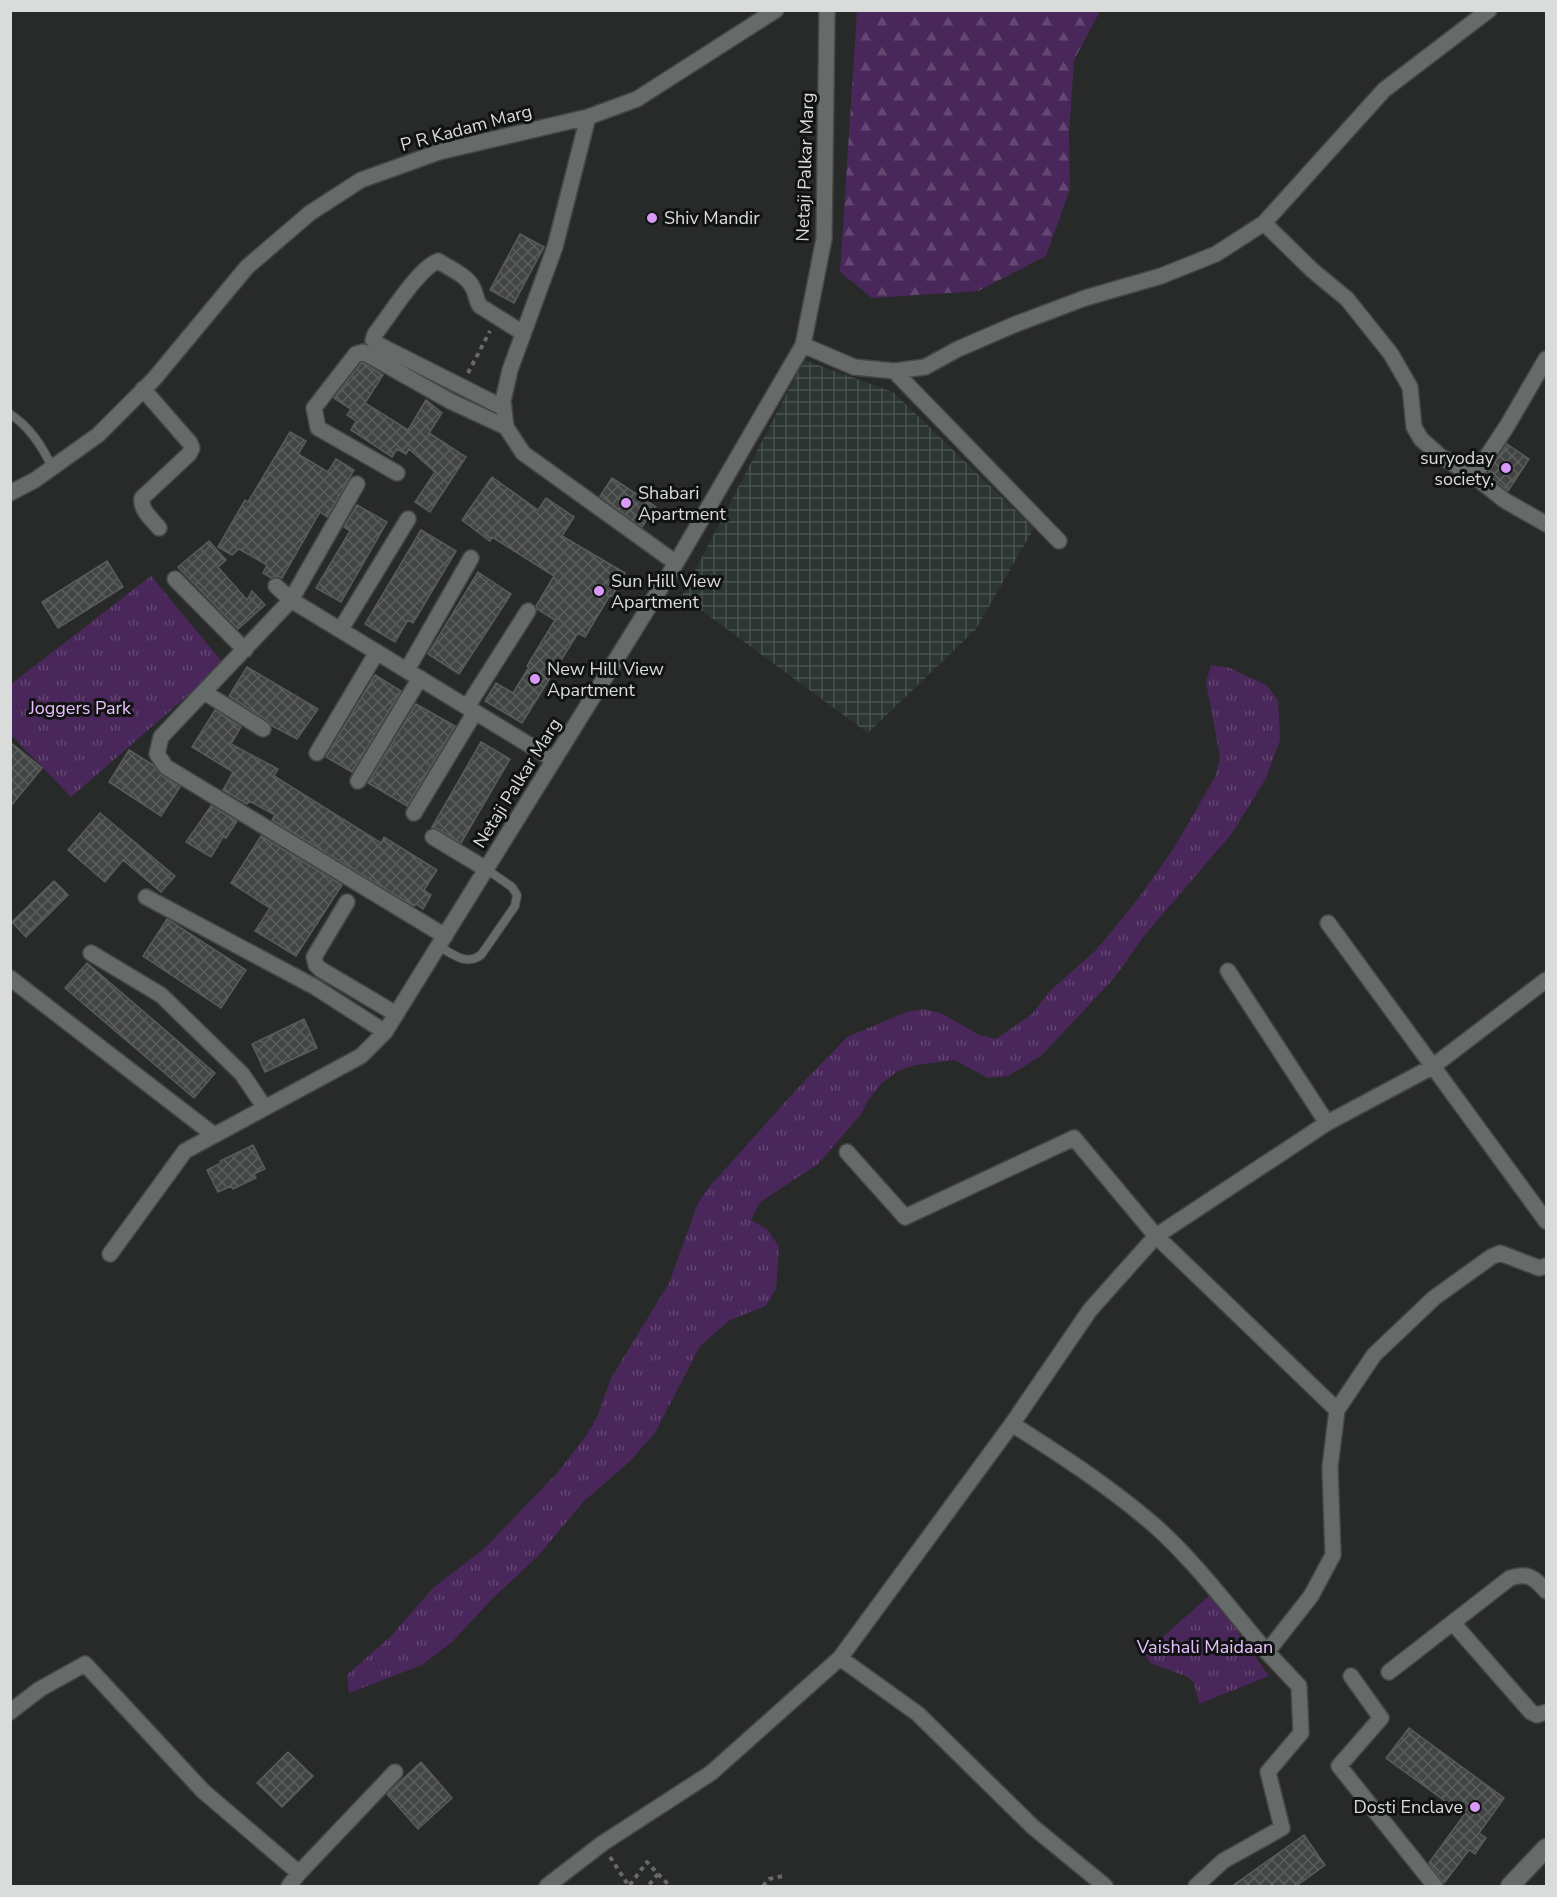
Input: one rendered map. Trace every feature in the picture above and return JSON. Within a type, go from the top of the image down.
[{"type":"street","name":"P R Kadam Marg","points":[[10,493],[98,435],[143,389],[247,267],[310,213],[361,180],[439,152],[588,117],[637,99],[776,10]]},
{"type":"street","name":"Netaji Palkar Marg","points":[[110,1254],[185,1151],[361,1056],[385,1032],[676,563],[803,345],[824,239],[827,10]]},
{"type":"street","points":[[803,345],[854,367],[894,371],[925,367],[958,349],[1016,324],[1085,298],[1161,276],[1216,254],[1264,223],[1383,90],[1489,10]]},
{"type":"street","points":[[588,117],[555,247],[510,370],[503,401],[506,427],[523,453],[676,563]]},
{"type":"street","points":[[1264,223],[1312,270],[1347,299],[1391,354],[1410,387],[1414,428],[1421,439],[1440,456],[1474,476],[1504,500],[1546,524]]},
{"type":"street","points":[[504,408],[373,340],[375,334],[420,274],[438,261],[461,275],[473,288],[480,306],[523,333]]},
{"type":"street","points":[[396,473],[318,428],[314,408],[356,354],[363,352],[450,401],[506,427]]},
{"type":"street","points":[[1474,476],[1507,426],[1546,359]]},
{"type":"street","points":[[894,371],[1059,541]]},
{"type":"street","points":[[143,389],[192,448],[189,454],[142,498],[141,504],[144,510],[159,528]]},
{"type":"street","points":[[357,484],[291,600],[160,737],[157,754],[166,767],[442,941]]},
{"type":"street","points":[[341,629],[408,519]]},
{"type":"street","points":[[407,670],[471,558]]},
{"type":"street","points":[[176,579],[245,650]]},
{"type":"street","points":[[276,586],[291,600],[554,760]]},
{"type":"street","points":[[414,813],[528,611]]},
{"type":"street","points":[[317,753],[377,652]]},
{"type":"street","points":[[358,781],[420,678]]},
{"type":"street","points":[[204,692],[263,729]]},
{"type":"street","points":[[433,837],[486,869]]},
{"type":"street","points":[[146,897],[315,987],[385,1032]]},
{"type":"street","points":[[347,902],[314,957],[316,965],[396,1014]]},
{"type":"street","points":[[1328,923],[1546,1221]]},
{"type":"street","points":[[91,953],[160,995],[242,1074],[265,1108]]},
{"type":"street","points":[[1228,971],[1327,1123]]},
{"type":"street","points":[[10,978],[214,1135]]},
{"type":"street","points":[[547,1887],[603,1843],[711,1773],[840,1658],[1012,1424],[1090,1310],[1156,1236],[1327,1123],[1432,1067],[1546,980]]},
{"type":"street","points":[[847,1152],[905,1217],[1074,1138],[1156,1236],[1337,1410]]},
{"type":"street","points":[[1267,1652],[1311,1596],[1333,1555],[1330,1467],[1337,1410],[1374,1355],[1434,1298],[1491,1257],[1500,1253],[1539,1268],[1546,1266]]},
{"type":"street","points":[[1012,1424],[1090,1474],[1154,1526],[1180,1551],[1299,1686],[1301,1733],[1268,1772],[1282,1828],[1223,1861],[1196,1887]]},
{"type":"street","points":[[1389,1672],[1510,1578],[1528,1575],[1536,1579],[1546,1591]]},
{"type":"street","points":[[1453,1623],[1531,1712],[1537,1715],[1546,1712]]},
{"type":"street","points":[[840,1658],[918,1714],[1033,1827],[1105,1887]]},
{"type":"street","points":[[10,1712],[40,1689],[85,1664],[203,1791],[298,1873]]},
{"type":"street","points":[[1351,1676],[1381,1718],[1339,1766],[1435,1887]]},
{"type":"street","points":[[289,1887],[298,1873],[395,1772]]},
{"type":"street","points":[[1510,1887],[1543,1859]]},
{"type":"lane","points":[[10,414],[20,420],[37,439],[52,467]]},
{"type":"lane","points":[[442,941],[464,961],[476,959],[515,906],[518,895],[512,887],[486,869]]},
{"type":"path","points":[[461,387],[496,318]]},
{"type":"path","points":[[603,1843],[629,1886],[647,1862],[670,1887]]},
{"type":"path","points":[[648,1887],[658,1874]]},
{"type":"path","points":[[763,1887],[769,1879],[783,1876]]},
{"type":"shaded area","points":[[804,360],[893,392],[1034,528],[976,629],[868,733],[682,596]]},
{"type":"green space","points":[[857,11],[1100,11],[1074,60],[1069,135],[1070,189],[1046,256],[978,291],[872,298],[840,272]]},
{"type":"green space","name":"Joggers Park","points":[[151,576],[224,664],[71,797],[11,735],[11,684]]},
{"type":"green space","points":[[1211,665],[1230,668],[1266,685],[1278,700],[1280,740],[1266,778],[1233,832],[1144,936],[1115,977],[1041,1056],[1008,1076],[988,1078],[954,1060],[915,1065],[898,1071],[881,1084],[868,1100],[862,1113],[818,1164],[760,1202],[751,1220],[768,1230],[779,1247],[776,1289],[766,1306],[730,1320],[700,1346],[655,1433],[629,1462],[583,1502],[538,1556],[493,1598],[452,1642],[422,1665],[349,1693],[347,1675],[391,1636],[433,1588],[485,1548],[558,1472],[586,1436],[597,1417],[611,1378],[669,1283],[698,1203],[710,1186],[796,1090],[847,1037],[906,1012],[924,1009],[943,1014],[977,1034],[996,1039],[1032,1014],[1049,992],[1096,950],[1138,899],[1174,848],[1216,775],[1220,757],[1206,682]]},
{"type":"green space","name":"Vaishali Maidaan","points":[[1211,1594],[1269,1676],[1199,1704],[1194,1683],[1188,1677],[1150,1663],[1145,1653]]},
{"type":"building","points":[[520,234],[544,247],[514,303],[490,290]]},
{"type":"building","points":[[362,362],[383,375],[365,403],[408,430],[426,400],[442,413],[429,433],[466,457],[430,512],[415,502],[435,472],[409,449],[406,454],[397,449],[392,457],[351,430],[356,421],[347,415],[351,409],[334,398]]},
{"type":"building","points":[[290,432],[306,441],[298,454],[328,472],[336,459],[354,470],[327,517],[320,512],[282,578],[278,576],[271,578],[263,573],[267,565],[239,549],[232,555],[218,547],[245,500],[248,502]]},
{"type":"building","name":"suryoday society,","points":[[1507,444],[1529,459],[1508,491],[1487,474]]},
{"type":"building","points":[[492,477],[538,510],[546,498],[574,517],[562,536],[625,573],[585,637],[578,633],[522,723],[485,701],[496,683],[513,693],[555,620],[537,609],[536,606],[554,576],[492,537],[490,541],[462,520]]},
{"type":"building","name":"Shabari Apartment","points":[[612,478],[656,507],[642,527],[600,496]]},
{"type":"building","points":[[357,505],[387,522],[341,602],[316,588],[350,531],[344,527]]},
{"type":"building","points":[[421,530],[456,551],[413,623],[408,620],[395,642],[365,624]]},
{"type":"building","points":[[209,541],[226,560],[218,567],[247,600],[252,591],[265,605],[238,629],[178,567]]},
{"type":"building","points":[[107,561],[123,587],[58,628],[42,602]]},
{"type":"building","points":[[478,572],[511,594],[459,674],[428,654]]},
{"type":"building","points":[[247,667],[318,709],[297,739],[272,726],[268,721],[229,696]]},
{"type":"building","points":[[375,675],[401,691],[352,772],[326,757]]},
{"type":"building","points":[[416,704],[455,726],[407,806],[368,783]]},
{"type":"building","points":[[215,710],[241,727],[231,744],[278,769],[274,776],[381,843],[384,837],[437,870],[424,890],[431,895],[423,909],[416,904],[414,906],[272,820],[275,815],[249,801],[247,804],[223,790],[233,772],[192,747]]},
{"type":"building","points":[[10,742],[42,768],[10,807]]},
{"type":"building","points":[[481,742],[510,759],[461,843],[432,827]]},
{"type":"building","points":[[129,750],[153,765],[161,775],[180,787],[161,816],[109,782]]},
{"type":"building","points":[[211,806],[237,821],[226,838],[223,837],[211,857],[186,842]]},
{"type":"building","points":[[100,813],[175,876],[161,892],[123,860],[105,882],[68,850]]},
{"type":"building","points":[[261,836],[342,885],[296,956],[255,931],[270,908],[231,883]]},
{"type":"building","points":[[54,881],[68,895],[26,937],[12,922]]},
{"type":"building","points":[[167,919],[246,970],[221,1008],[143,956]]},
{"type":"building","points":[[87,963],[215,1073],[194,1098],[65,988]]},
{"type":"building","points":[[304,1019],[317,1048],[265,1072],[252,1044]]},
{"type":"building","points":[[253,1145],[265,1169],[254,1174],[256,1178],[233,1189],[231,1186],[218,1192],[207,1170]]},
{"type":"building","name":"Dosti Enclave","points":[[1409,1728],[1504,1798],[1479,1833],[1486,1838],[1475,1854],[1469,1850],[1444,1883],[1429,1863],[1464,1815],[1386,1758]]},
{"type":"building","points":[[288,1752],[313,1776],[282,1807],[257,1783]]},
{"type":"building","points":[[421,1762],[452,1798],[418,1829],[387,1794]]},
{"type":"building","points":[[1304,1835],[1325,1865],[1295,1887],[1231,1887]]},
{"type":"place","name":"Shiv Mandir","points":[[652,218]]},
{"type":"place","name":"suryoday society,","points":[[1506,468]]},
{"type":"place","name":"Shabari Apartment","points":[[626,503]]},
{"type":"place","name":"Sun Hill View Apartment","points":[[599,591]]},
{"type":"place","name":"New Hill View Apartment","points":[[535,679]]},
{"type":"place","name":"Dosti Enclave","points":[[1475,1807]]}]
